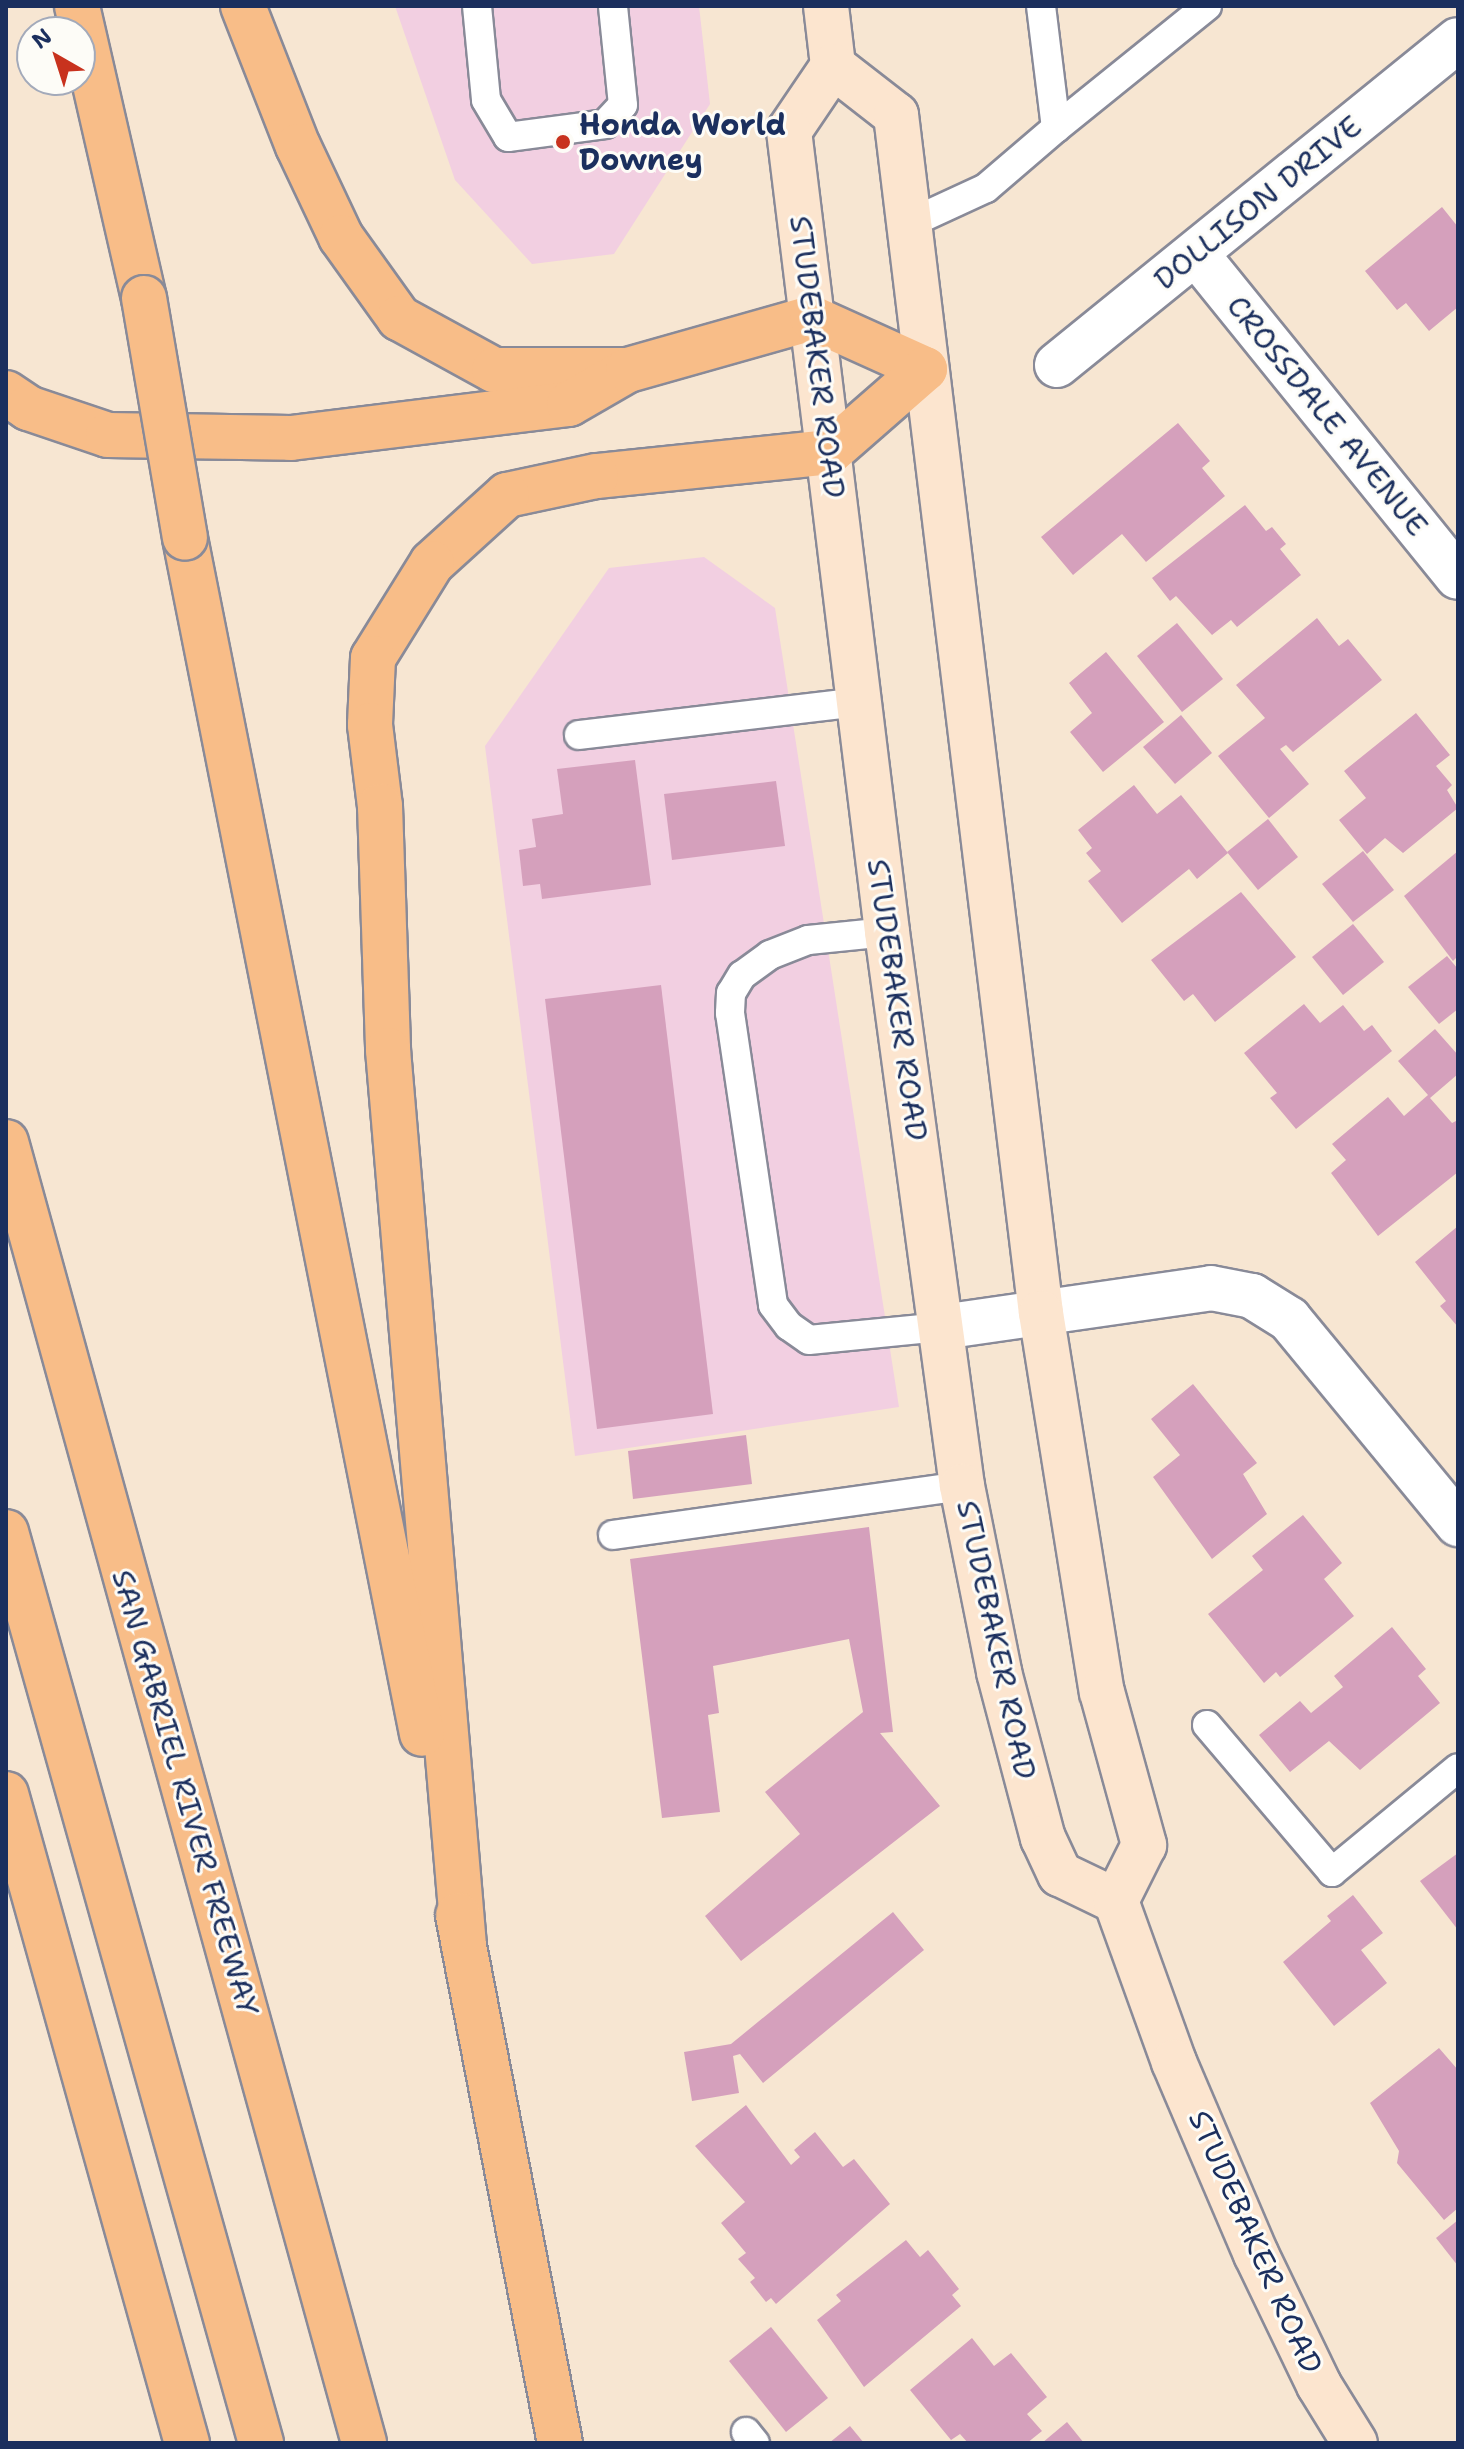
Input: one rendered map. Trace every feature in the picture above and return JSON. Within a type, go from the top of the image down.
[{"type":"highway","points":[[77,6],[144,298],[185,538],[560,2443]]},
{"type":"highway","points":[[243,6],[298,146],[341,237],[399,318],[494,370],[628,370]]},
{"type":"highway","points":[[6,393],[28,408],[108,435],[291,438],[569,404],[628,370],[812,318],[925,369],[830,452],[596,476],[507,495],[432,563],[373,658],[370,725],[380,806],[388,1050],[464,1945]]},
{"type":"highway","name":"SAN GABRIEL RIVER FREEWAY","points":[[6,1142],[364,2443]]},
{"type":"highway","points":[[6,1532],[261,2443]]},
{"type":"highway","points":[[6,1794],[187,2443]]},
{"type":"main road","points":[[826,6],[833,66],[896,115],[1041,1313],[1102,1692],[1144,1845],[1116,1901]]},
{"type":"main road","name":"STUDEBAKER ROAD","points":[[833,66],[789,131],[887,932],[962,1486],[999,1672],[1043,1838],[1060,1874],[1116,1901],[1174,2062],[1256,2254],[1319,2385],[1355,2443]]},
{"type":"street","name":"DOLLISON DRIVE","points":[[1057,365],[1197,255],[1458,40]]},
{"type":"street","name":"CROSSDALE AVENUE","points":[[1197,255],[1458,577]]},
{"type":"street","points":[[942,1327],[1211,1288],[1252,1296],[1289,1319],[1458,1524]]},
{"type":"lane","points":[[477,6],[486,100],[508,137],[605,124],[623,105],[613,6]]},
{"type":"lane","points":[[1041,6],[1056,128]]},
{"type":"lane","points":[[908,224],[986,188],[1207,6]]},
{"type":"lane","points":[[579,735],[859,702]]},
{"type":"lane","points":[[887,932],[808,940],[770,955],[742,975],[731,993],[730,1013],[773,1305],[789,1326],[809,1340],[942,1327]]},
{"type":"lane","points":[[613,1535],[962,1486]]},
{"type":"lane","points":[[1207,1725],[1332,1872],[1458,1768]]},
{"type":"shaded area","name":"Honda World Downey","points":[[395,6],[699,6],[710,104],[614,254],[532,264],[455,180]]},
{"type":"shaded area","points":[[704,557],[775,608],[899,1407],[575,1456],[485,746],[609,568]]},
{"type":"building","points":[[1442,207],[1458,227],[1458,307],[1429,331],[1406,303],[1397,310],[1365,271]]},
{"type":"building","points":[[1178,423],[1210,461],[1202,468],[1225,496],[1146,562],[1122,534],[1073,575],[1041,537]]},
{"type":"building","points":[[1245,505],[1266,531],[1272,527],[1286,544],[1280,549],[1301,575],[1237,627],[1231,620],[1212,635],[1176,596],[1170,601],[1152,578]]},
{"type":"building","points":[[1317,618],[1339,646],[1348,639],[1382,680],[1293,752],[1286,745],[1280,749],[1309,784],[1269,818],[1218,756],[1265,718],[1236,685]]},
{"type":"building","points":[[1177,623],[1223,679],[1182,712],[1137,656]]},
{"type":"building","points":[[1106,652],[1164,722],[1103,772],[1070,732],[1092,713],[1069,683]]},
{"type":"building","points":[[1416,713],[1450,755],[1436,766],[1452,785],[1447,790],[1458,808],[1403,853],[1385,838],[1367,854],[1339,820],[1366,798],[1344,771]]},
{"type":"building","points":[[1181,715],[1212,753],[1175,784],[1143,747]]},
{"type":"building","points":[[635,760],[651,885],[542,899],[540,884],[523,886],[519,850],[536,847],[532,819],[563,814],[557,769]]},
{"type":"building","points":[[776,781],[785,846],[672,860],[664,794]]},
{"type":"building","points":[[1134,785],[1157,814],[1181,795],[1228,853],[1197,879],[1189,869],[1122,923],[1088,881],[1101,871],[1086,853],[1092,848],[1078,830]]},
{"type":"building","points":[[1268,819],[1298,857],[1258,890],[1227,852]]},
{"type":"building","points":[[1363,851],[1394,890],[1353,922],[1322,884]]},
{"type":"building","points":[[1458,851],[1458,956],[1453,961],[1404,896]]},
{"type":"building","points":[[1241,892],[1296,957],[1215,1022],[1193,994],[1184,1001],[1151,960]]},
{"type":"building","points":[[1353,924],[1384,962],[1343,995],[1312,957]]},
{"type":"building","points":[[1447,956],[1458,969],[1458,1009],[1439,1024],[1408,987]]},
{"type":"building","points":[[661,985],[713,1414],[597,1429],[545,999]]},
{"type":"building","points":[[1304,1004],[1320,1023],[1343,1005],[1364,1031],[1372,1025],[1392,1051],[1296,1129],[1270,1098],[1277,1093],[1244,1053]]},
{"type":"building","points":[[1435,1029],[1458,1055],[1458,1074],[1430,1098],[1452,1123],[1458,1120],[1458,1172],[1378,1236],[1331,1173],[1346,1160],[1332,1144],[1388,1097],[1404,1116],[1428,1095],[1398,1061]]},
{"type":"building","points":[[1458,1226],[1458,1327],[1440,1306],[1446,1301],[1415,1262]]},
{"type":"building","points":[[1193,1384],[1257,1463],[1243,1474],[1267,1514],[1212,1559],[1153,1477],[1180,1455],[1151,1419]]},
{"type":"building","points":[[746,1435],[752,1484],[633,1499],[628,1451]]},
{"type":"building","points":[[1303,1515],[1342,1563],[1324,1579],[1354,1616],[1280,1677],[1276,1672],[1264,1683],[1208,1614],[1263,1570],[1252,1556]]},
{"type":"building","points":[[869,1527],[893,1732],[880,1733],[940,1806],[741,1961],[705,1916],[800,1834],[765,1792],[863,1712],[849,1639],[713,1666],[719,1713],[708,1715],[720,1812],[662,1818],[630,1559]]},
{"type":"building","points":[[1392,1627],[1426,1669],[1418,1676],[1440,1703],[1360,1770],[1329,1741],[1290,1772],[1259,1735],[1300,1701],[1311,1713],[1343,1687],[1334,1676]]},
{"type":"building","points":[[1458,1853],[1458,1930],[1420,1881]]},
{"type":"building","points":[[1353,1895],[1383,1933],[1361,1950],[1387,1983],[1334,2026],[1283,1962],[1331,1921],[1327,1916]]},
{"type":"building","points":[[893,1912],[924,1950],[763,2083],[740,2054],[733,2056],[739,2093],[692,2101],[684,2052],[731,2044]]},
{"type":"building","points":[[1439,2048],[1458,2070],[1458,2208],[1444,2220],[1397,2163],[1399,2151],[1370,2103]]},
{"type":"building","points":[[746,2105],[791,2165],[800,2157],[794,2150],[815,2132],[843,2167],[854,2159],[890,2204],[776,2304],[771,2298],[766,2302],[750,2282],[755,2278],[738,2259],[746,2253],[721,2223],[745,2202],[695,2146]]},
{"type":"building","points":[[1458,2220],[1458,2266],[1436,2238]]},
{"type":"building","points":[[906,2240],[920,2257],[928,2250],[959,2289],[952,2295],[961,2306],[864,2387],[817,2320],[841,2301],[836,2295]]},
{"type":"building","points":[[771,2327],[828,2398],[786,2432],[729,2361]]},
{"type":"building","points":[[972,2338],[994,2366],[1011,2353],[1047,2397],[1027,2414],[1042,2431],[1027,2443],[968,2443],[960,2434],[951,2440],[910,2390]]},
{"type":"building","points":[[1067,2422],[1084,2443],[1042,2443]]},
{"type":"building","points":[[850,2426],[864,2443],[829,2443]]},
{"type":"place","name":"Honda World Downey","points":[[563,142]]}]
